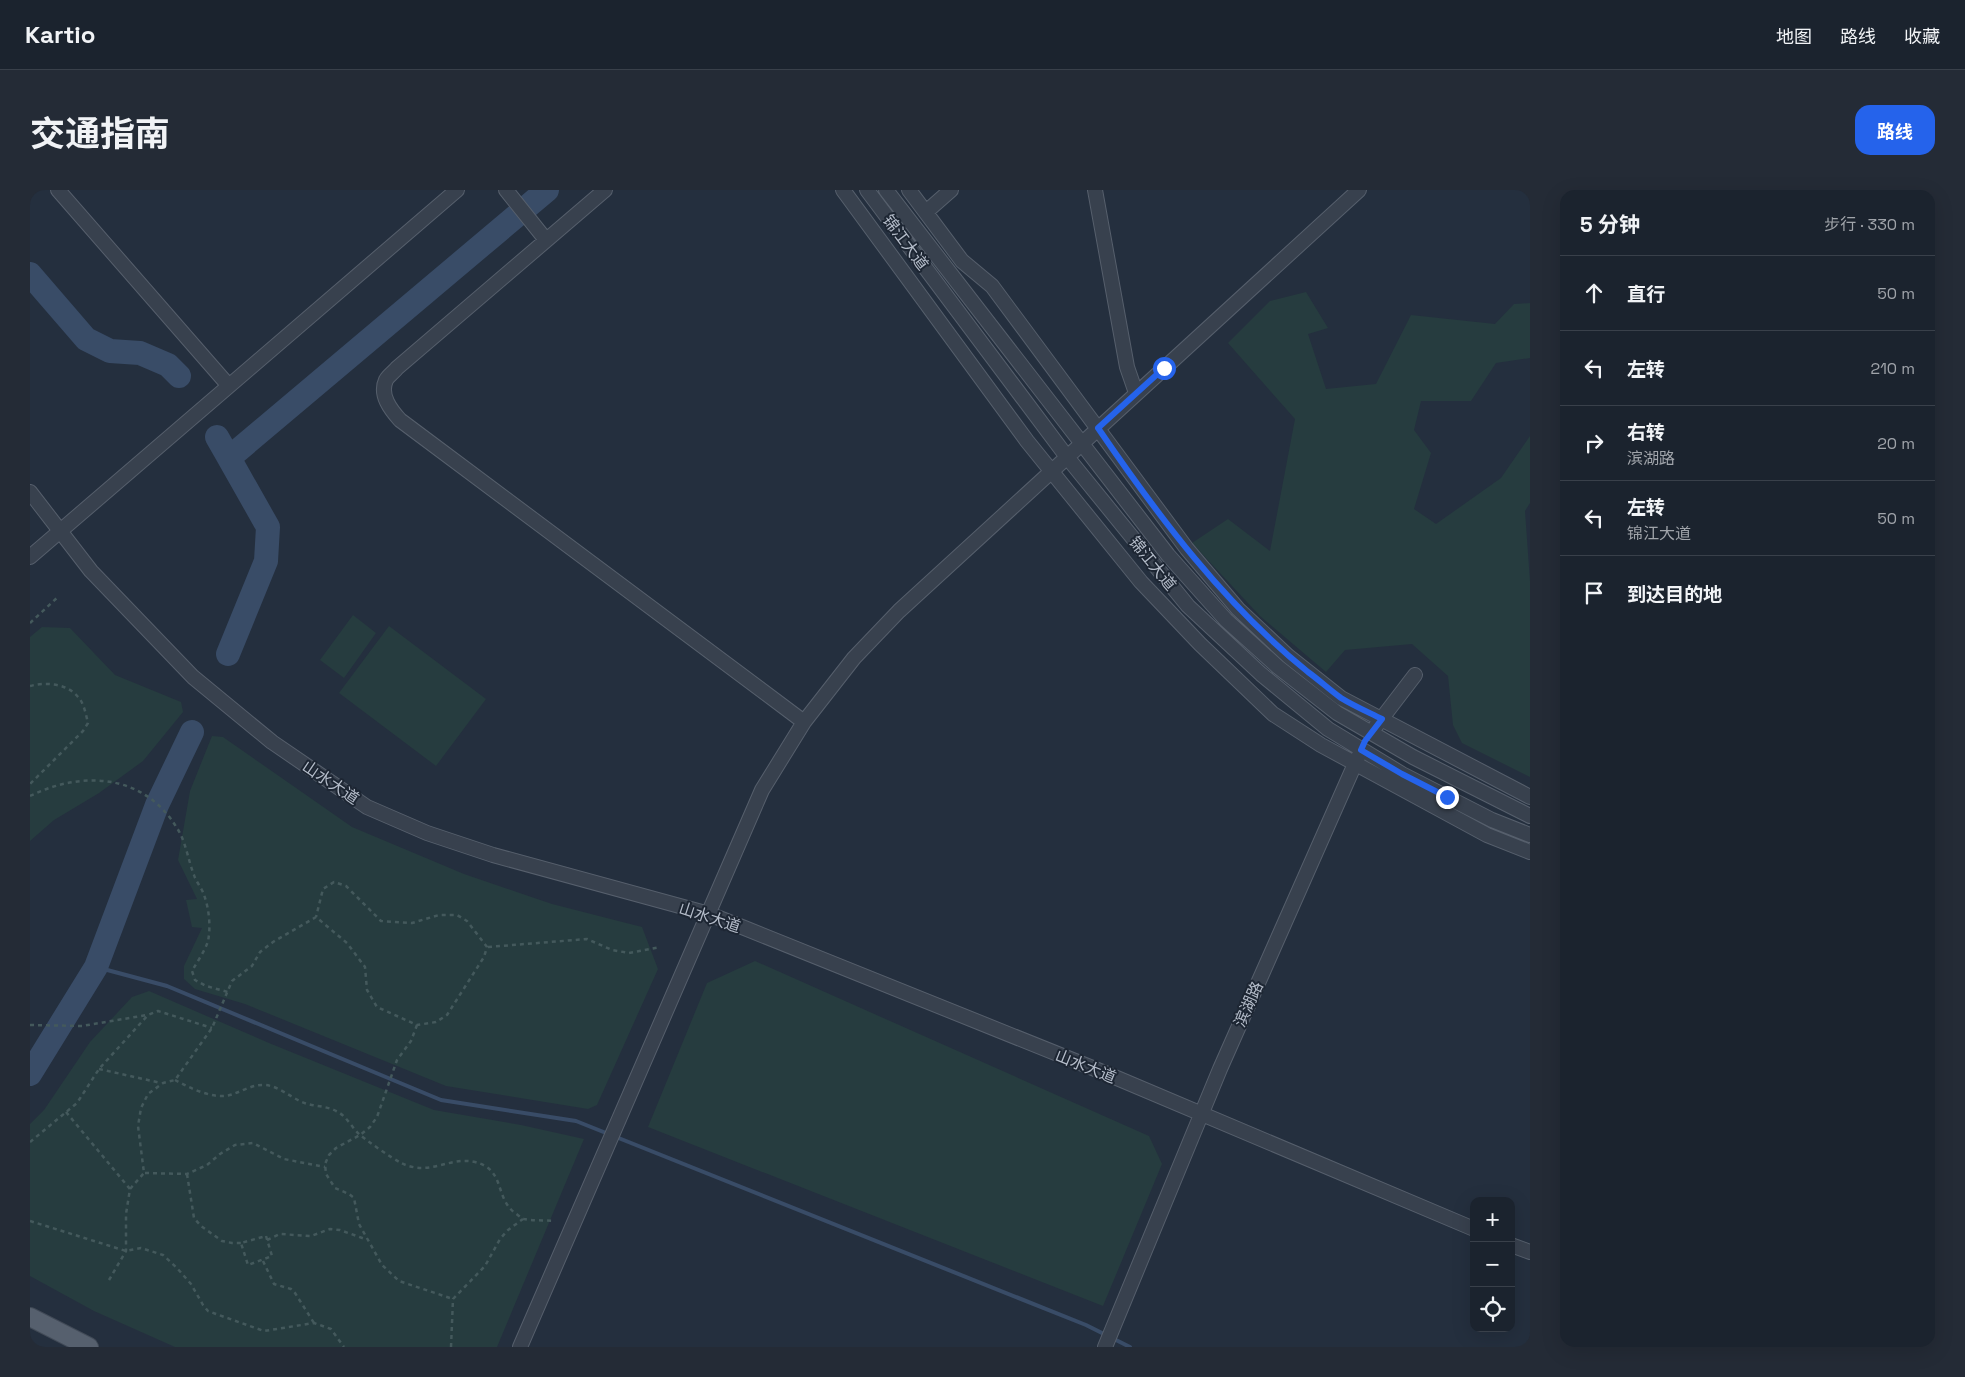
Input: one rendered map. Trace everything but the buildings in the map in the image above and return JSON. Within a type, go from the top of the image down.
[{"type":"main road","points":[[30,1317],[89,1347]]},
{"type":"street","points":[[58,190],[229,386]]},
{"type":"street","points":[[30,558],[457,190]]},
{"type":"street","points":[[506,190],[546,240]]},
{"type":"street","points":[[605,190],[397,368],[386,381],[385,396],[389,408],[400,420],[804,722]]},
{"type":"street","points":[[843,190],[1021,433],[1141,582],[1200,644],[1273,714],[1320,745],[1487,835],[1530,852]]},
{"type":"street","name":"锦江大道","points":[[866,190],[1067,457],[1188,606],[1261,674],[1328,729],[1402,774],[1492,820],[1530,835]]},
{"type":"street","name":"锦江大道","points":[[886,190],[1168,555],[1226,620],[1278,667],[1337,713],[1412,757],[1530,816]]},
{"type":"street","points":[[909,190],[962,261],[992,286],[1187,549],[1238,609],[1288,656],[1341,698],[1530,797]]},
{"type":"street","points":[[926,212],[951,190]]},
{"type":"street","points":[[1095,190],[1127,367],[1136,393]]},
{"type":"street","points":[[520,1347],[762,790],[804,722],[854,658],[899,611],[1360,190]]},
{"type":"street","name":"山水大道","points":[[30,492],[91,571],[193,677],[272,742],[367,806],[427,833],[494,855],[709,914],[1096,1070],[1470,1227]]},
{"type":"street","name":"滨湖路","points":[[1105,1347],[1201,1115],[1354,764],[1371,733],[1415,675]]},
{"type":"street","points":[[1515,1246],[1530,1252]]},
{"type":"path","points":[[30,623],[59,596]]},
{"type":"path","points":[[30,686],[40,684],[63,686],[78,697],[88,723],[83,732],[30,784]]},
{"type":"path","points":[[30,796],[49,787],[89,779],[119,783],[142,792],[166,811],[179,830],[194,875],[204,895],[209,915],[208,940],[192,971],[195,980],[206,986],[228,992]]},
{"type":"path","points":[[108,1280],[126,1251],[126,1214],[130,1189],[144,1173],[138,1126],[141,1108],[148,1094],[163,1084],[175,1080],[212,1028],[232,981],[252,966],[260,952],[273,942],[316,917],[323,889],[334,882],[346,886],[381,921],[412,923],[439,915],[457,915],[466,921],[487,947]]},
{"type":"path","points":[[316,917],[346,943],[364,967],[367,990],[377,1007],[416,1025],[436,1022],[447,1015],[484,957],[487,947]]},
{"type":"path","points":[[487,947],[587,939],[612,950],[629,953],[660,947]]},
{"type":"path","points":[[30,1025],[82,1026],[137,1018],[158,1011],[212,1028]]},
{"type":"path","points":[[30,1142],[77,1103],[99,1069],[148,1015]]},
{"type":"path","points":[[416,1025],[411,1041],[397,1060],[377,1116],[370,1127],[360,1135],[336,1148],[329,1155],[325,1167],[330,1183],[335,1188],[354,1198],[359,1224],[382,1265],[399,1281],[453,1298]]},
{"type":"path","points":[[99,1069],[163,1084]]},
{"type":"path","points":[[175,1080],[189,1087],[216,1095],[231,1095],[246,1088],[265,1085],[283,1091],[312,1106],[337,1111],[360,1135],[400,1162],[417,1168],[433,1168],[461,1161],[476,1162],[487,1168],[497,1177],[503,1199],[508,1208],[523,1219],[555,1221]]},
{"type":"path","points":[[66,1112],[130,1189]]},
{"type":"path","points":[[144,1173],[186,1174],[207,1165],[235,1145],[253,1143],[284,1158],[325,1167]]},
{"type":"path","points":[[186,1174],[194,1218],[201,1226],[222,1241],[232,1243],[241,1243],[266,1236],[272,1256],[263,1261],[248,1265],[241,1243]]},
{"type":"path","points":[[451,1347],[453,1298],[485,1266],[500,1239],[508,1230],[523,1219]]},
{"type":"path","points":[[30,1221],[126,1251],[141,1248],[163,1255],[191,1284],[208,1310],[254,1329],[264,1331],[314,1323],[331,1329],[344,1347]]},
{"type":"path","points":[[267,1240],[280,1234],[311,1236],[330,1229],[340,1230],[367,1240]]},
{"type":"path","points":[[263,1261],[274,1284],[291,1289],[314,1323]]},
{"type":"green space","points":[[1306,292],[1328,328],[1308,334],[1326,389],[1376,384],[1411,315],[1495,324],[1514,304],[1530,303],[1530,358],[1496,363],[1471,401],[1421,401],[1414,430],[1431,453],[1414,509],[1436,524],[1501,478],[1530,436],[1530,503],[1525,511],[1530,581],[1530,777],[1462,743],[1453,725],[1448,676],[1412,644],[1345,650],[1326,672],[1260,616],[1192,543],[1228,519],[1270,551],[1295,419],[1228,343],[1270,301]]},
{"type":"green space","points":[[353,615],[376,633],[344,678],[320,660]]},
{"type":"green space","points":[[389,626],[486,699],[436,766],[339,693]]},
{"type":"green space","points":[[42,627],[70,628],[115,675],[181,702],[183,712],[143,761],[99,793],[54,820],[30,841],[30,637]]},
{"type":"green space","points":[[212,736],[223,737],[352,827],[464,874],[552,904],[642,927],[658,969],[597,1105],[588,1109],[446,1086],[245,1004],[195,989],[184,979],[184,966],[202,928],[192,927],[186,900],[197,899],[178,860],[190,791]]},
{"type":"green space","points":[[755,961],[1149,1136],[1162,1164],[1103,1306],[648,1127],[707,983]]},
{"type":"green space","points":[[149,991],[269,1043],[434,1110],[521,1125],[584,1139],[497,1347],[175,1347],[94,1311],[30,1276],[30,1124],[44,1110],[90,1042],[132,997]]},
{"type":"waterway","points":[[228,654],[266,561],[268,527],[229,458],[547,190]]},
{"type":"waterway","points":[[30,274],[86,339],[110,351],[140,353],[168,365],[179,376]]},
{"type":"waterway","points":[[217,437],[229,458]]},
{"type":"waterway","points":[[30,1074],[96,967],[157,805],[192,732]]},
{"type":"waterway","points":[[96,967],[167,986],[441,1100],[576,1121],[1086,1325],[1130,1347]]},
{"type":"route","points":[[1164,368],[1098,428],[1124,466],[1187,549],[1238,609],[1288,656],[1341,698],[1382,719],[1365,741],[1361,750],[1447,797]]}]
